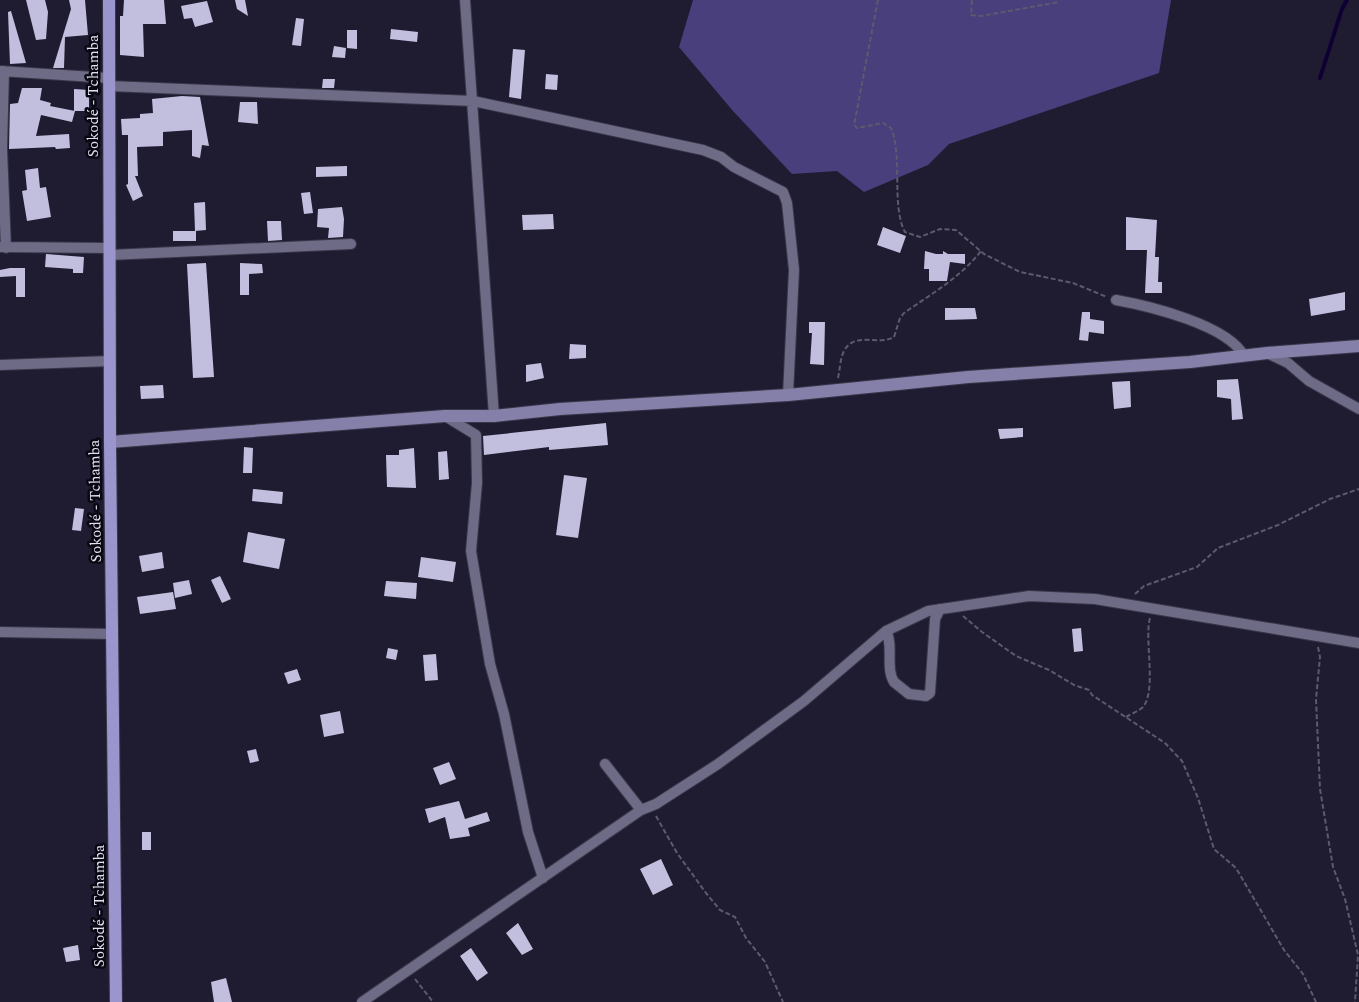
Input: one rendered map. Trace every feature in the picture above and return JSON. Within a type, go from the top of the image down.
[{"type":"main road","name":"Sokodé - Tchamba","points":[[109,0],[110,442],[116,1002]]},
{"type":"main road","points":[[110,442],[445,416],[494,416],[560,409],[788,395],[968,377],[1190,362],[1267,353],[1359,346]]},
{"type":"street","points":[[465,0],[494,416]]},
{"type":"street","points":[[350,244],[110,252],[3,247],[2,71],[109,82],[473,101],[703,150],[721,157],[734,167],[783,192],[787,203],[794,270],[788,395]]},
{"type":"street","points":[[1116,300],[1174,313],[1230,339],[1240,348],[1244,356]]},
{"type":"street","points":[[1267,353],[1288,364],[1305,378],[1359,409]]},
{"type":"street","points":[[0,365],[110,361]]},
{"type":"street","points":[[445,416],[476,435],[477,483],[471,552],[490,664],[504,714],[528,832],[542,878]]},
{"type":"street","points":[[362,1002],[641,810],[656,804],[718,764],[804,701],[886,631],[928,611],[1029,596],[1095,599],[1359,643]]},
{"type":"street","points":[[886,631],[889,636],[894,682],[909,694],[926,696],[930,693],[934,620],[940,609]]},
{"type":"street","points":[[0,632],[113,634]]},
{"type":"street","points":[[605,764],[641,810]]},
{"type":"path","points":[[878,0],[854,125],[857,128],[883,123],[891,128],[905,232],[916,237],[946,228],[956,230],[981,251],[1020,272],[1073,283],[1116,300]]},
{"type":"path","points":[[972,0],[971,15],[981,16],[1059,2]]},
{"type":"path","points":[[834,390],[842,356],[852,342],[861,340],[889,340],[894,337],[900,318],[904,313],[948,284],[981,251]]},
{"type":"path","points":[[1123,603],[1144,586],[1197,567],[1218,548],[1278,525],[1330,499],[1359,489]]},
{"type":"path","points":[[953,608],[1009,651],[1049,670],[1074,685],[1089,690],[1092,694],[1165,743],[1182,761],[1198,798],[1214,849],[1236,868],[1284,950],[1302,974],[1316,1002]]},
{"type":"path","points":[[1126,717],[1143,706],[1147,698],[1150,657],[1148,626],[1155,609]]},
{"type":"path","points":[[1318,647],[1320,658],[1316,700],[1320,789],[1332,868],[1346,899],[1358,955],[1355,1002]]},
{"type":"path","points":[[656,804],[658,822],[677,853],[720,910],[735,917],[746,938],[765,962],[783,1002]]},
{"type":"path","points":[[409,971],[433,1002]]},
{"type":"shaded area","points":[[693,0],[1171,0],[1159,73],[949,144],[928,165],[864,192],[837,171],[792,174],[733,111],[679,47]]},
{"type":"building","points":[[26,0],[45,0],[48,12],[46,39],[36,40]]},
{"type":"building","points":[[69,0],[85,0],[88,35],[65,37],[64,68],[53,68],[71,9]]},
{"type":"building","points":[[124,0],[164,0],[166,24],[143,24],[144,57],[120,55],[120,16],[123,16]]},
{"type":"building","points":[[235,0],[245,0],[248,16],[237,9]]},
{"type":"building","points":[[207,1],[213,22],[195,27],[192,18],[184,19],[181,6]]},
{"type":"building","points":[[11,11],[26,63],[10,64],[8,12]]},
{"type":"building","points":[[296,18],[304,19],[301,46],[292,45]]},
{"type":"building","points":[[391,29],[418,32],[417,42],[390,39]]},
{"type":"building","points":[[347,30],[357,30],[357,49],[347,48]]},
{"type":"building","points":[[334,46],[346,48],[345,58],[332,57]]},
{"type":"building","points":[[513,49],[525,50],[521,99],[509,97]]},
{"type":"building","points":[[546,74],[558,75],[557,90],[545,89]]},
{"type":"building","points":[[323,79],[335,79],[334,88],[322,88]]},
{"type":"building","points":[[22,88],[42,88],[40,100],[51,103],[50,106],[75,111],[72,122],[41,115],[36,136],[69,134],[70,148],[9,149],[10,104],[18,103]]},
{"type":"building","points":[[74,89],[89,90],[89,111],[74,111]]},
{"type":"building","points":[[182,96],[200,97],[209,146],[202,145],[200,158],[192,156],[192,130],[163,132],[163,146],[137,147],[138,176],[135,176],[143,196],[133,201],[126,185],[128,184],[128,135],[122,135],[121,119],[140,118],[140,114],[153,113],[152,99]]},
{"type":"building","points":[[240,102],[257,102],[258,124],[238,122]]},
{"type":"building","points":[[347,166],[347,176],[316,177],[316,167]]},
{"type":"building","points":[[38,168],[40,188],[46,187],[51,217],[27,221],[22,191],[27,190],[25,170]]},
{"type":"building","points":[[310,192],[313,213],[304,214],[301,193]]},
{"type":"building","points":[[205,202],[206,230],[195,231],[194,203]]},
{"type":"building","points":[[342,207],[344,219],[343,237],[328,238],[329,228],[317,227],[318,209]]},
{"type":"building","points":[[553,214],[554,229],[523,230],[522,215]]},
{"type":"building","points":[[1126,217],[1157,220],[1155,257],[1159,257],[1158,282],[1162,282],[1162,293],[1145,293],[1147,250],[1126,250]]},
{"type":"building","points":[[267,221],[281,221],[282,240],[268,241]]},
{"type":"building","points":[[883,227],[906,236],[900,253],[877,245]]},
{"type":"building","points":[[173,231],[196,231],[196,241],[173,241]]},
{"type":"building","points":[[925,251],[936,254],[943,254],[943,251],[948,254],[965,254],[965,264],[950,262],[947,281],[929,281],[929,269],[924,269]]},
{"type":"building","points":[[46,254],[84,257],[83,273],[73,273],[73,269],[45,267]]},
{"type":"building","points":[[206,263],[214,377],[193,378],[187,264]]},
{"type":"building","points":[[240,263],[262,264],[263,273],[249,274],[249,295],[240,295]]},
{"type":"building","points":[[25,268],[25,297],[16,297],[16,276],[0,277],[0,270]]},
{"type":"building","points":[[1345,292],[1345,310],[1311,316],[1309,299]]},
{"type":"building","points":[[945,308],[975,308],[977,319],[945,320]]},
{"type":"building","points":[[1082,312],[1090,312],[1090,319],[1104,321],[1104,334],[1089,332],[1088,341],[1079,340]]},
{"type":"building","points":[[809,322],[825,322],[824,365],[810,364],[812,333],[809,333]]},
{"type":"building","points":[[570,344],[586,345],[586,358],[569,359]]},
{"type":"building","points":[[541,363],[544,378],[526,382],[526,365]]},
{"type":"building","points":[[1238,379],[1243,419],[1232,420],[1231,399],[1217,397],[1217,380]]},
{"type":"building","points":[[1130,381],[1131,407],[1114,409],[1112,382]]},
{"type":"building","points":[[163,385],[164,398],[141,399],[140,386]]},
{"type":"building","points":[[606,423],[608,445],[549,450],[549,447],[484,455],[483,436]]},
{"type":"building","points":[[1023,428],[1023,437],[1000,439],[998,429]]},
{"type":"building","points":[[244,447],[253,448],[252,473],[243,473]]},
{"type":"building","points":[[414,448],[416,488],[387,487],[386,455],[399,455],[399,450]]},
{"type":"building","points":[[447,451],[449,479],[439,480],[438,452]]},
{"type":"building","points":[[564,475],[587,478],[578,538],[556,535]]},
{"type":"building","points":[[253,489],[283,492],[282,504],[252,501]]},
{"type":"building","points":[[75,508],[84,509],[81,531],[72,530]]},
{"type":"building","points":[[248,532],[285,539],[279,569],[243,562]]},
{"type":"building","points":[[162,552],[164,568],[142,572],[139,556]]},
{"type":"building","points":[[421,557],[456,562],[453,582],[418,577]]},
{"type":"building","points":[[220,576],[231,599],[222,603],[211,580]]},
{"type":"building","points":[[189,580],[192,594],[175,598],[173,583]]},
{"type":"building","points":[[386,581],[417,583],[416,599],[384,596]]},
{"type":"building","points":[[173,592],[176,609],[140,614],[137,597]]},
{"type":"building","points":[[1081,628],[1083,651],[1074,652],[1072,629]]},
{"type":"building","points":[[388,648],[398,650],[396,660],[386,658]]},
{"type":"building","points":[[436,654],[438,680],[425,681],[423,655]]},
{"type":"building","points":[[297,669],[301,680],[288,684],[284,673]]},
{"type":"building","points":[[340,711],[344,733],[324,737],[320,715]]},
{"type":"building","points":[[256,749],[259,761],[250,763],[247,751]]},
{"type":"building","points":[[449,762],[456,779],[440,785],[433,768]]},
{"type":"building","points":[[459,801],[465,819],[487,812],[490,821],[468,828],[470,836],[450,839],[445,817],[429,823],[425,809]]},
{"type":"building","points":[[142,832],[151,832],[151,850],[142,850]]},
{"type":"building","points":[[661,859],[673,885],[653,895],[640,869]]},
{"type":"building","points":[[518,923],[533,949],[522,955],[506,933]]},
{"type":"building","points":[[78,945],[80,960],[66,962],[63,948]]},
{"type":"building","points":[[471,948],[488,973],[477,981],[460,956]]},
{"type":"building","points":[[226,978],[232,1002],[214,1002],[211,982]]},
{"type":"waterway","points":[[1320,78],[1342,9],[1347,0]]}]
